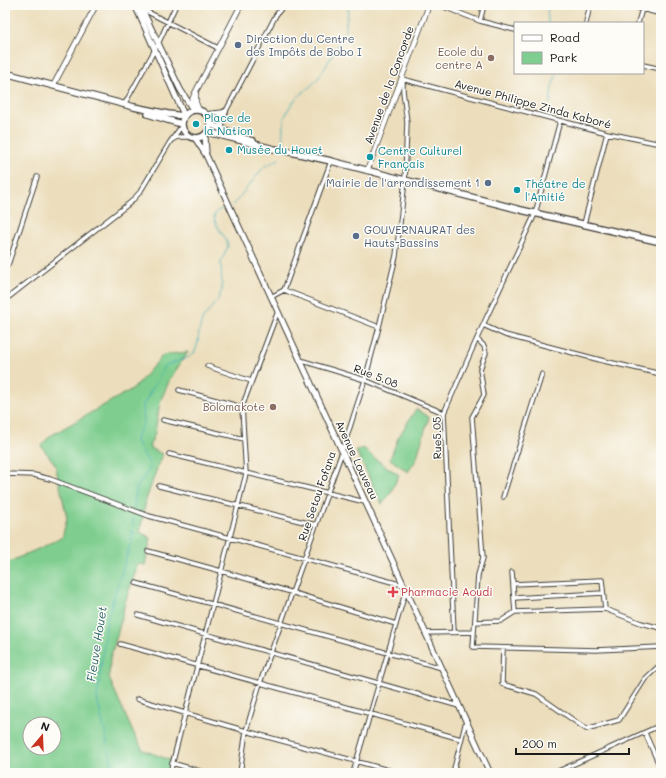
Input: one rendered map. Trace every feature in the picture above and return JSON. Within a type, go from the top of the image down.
[{"type":"highway","points":[[5,73],[124,105],[168,114],[183,115],[195,108],[206,114],[210,124],[206,134]]},
{"type":"highway","points":[[124,105],[181,126]]},
{"type":"highway","points":[[222,129],[221,122],[226,111]]},
{"type":"highway","points":[[183,115],[181,126],[184,132],[193,138],[206,134],[286,151],[331,161],[535,214],[661,242]]},
{"type":"highway","points":[[210,124],[237,136],[274,146],[286,151]]},
{"type":"main road","points":[[138,6],[180,89],[195,108]]},
{"type":"main road","points":[[157,46],[183,115]]},
{"type":"main road","name":"Avenue Louveau","points":[[206,134],[206,155]]},
{"type":"main road","name":"Avenue Louveau","points":[[193,138],[206,155],[490,773]]},
{"type":"street","points":[[54,86],[96,5]]},
{"type":"street","points":[[124,105],[157,46],[176,5]]},
{"type":"street","points":[[195,108],[194,95],[241,5]]},
{"type":"street","points":[[210,124],[226,111],[276,15],[284,5]]},
{"type":"street","name":"Avenue de la Concorde","points":[[367,171],[429,5]]},
{"type":"street","points":[[439,5],[480,21],[514,30]]},
{"type":"street","points":[[480,21],[484,5]]},
{"type":"street","points":[[586,22],[590,5]]},
{"type":"street","points":[[628,5],[642,7],[661,14]]},
{"type":"street","points":[[138,6],[218,48]]},
{"type":"street","points":[[638,22],[642,7]]},
{"type":"street","points":[[644,65],[661,69]]},
{"type":"street","name":"Avenue Philippe Zinda Kaboré","points":[[402,79],[607,133],[659,143]]},
{"type":"street","name":"Rue Setou Fofana","points":[[240,773],[246,731],[260,683],[342,452],[365,380],[396,256],[405,181],[407,122],[402,79]]},
{"type":"street","points":[[195,108],[196,93]]},
{"type":"street","points":[[206,114],[216,114],[226,111]]},
{"type":"street","name":"Rue5.05","points":[[454,633],[444,413],[535,214],[560,121]]},
{"type":"street","points":[[5,300],[131,202],[140,192],[181,126]]},
{"type":"street","points":[[659,143],[661,130]]},
{"type":"street","points":[[584,224],[607,133]]},
{"type":"street","points":[[170,142],[177,137],[193,138]]},
{"type":"street","points":[[271,297],[284,290],[331,161]]},
{"type":"street","points":[[5,264],[8,266],[37,178]]},
{"type":"street","points":[[284,290],[379,328]]},
{"type":"street","points":[[170,773],[204,634],[246,474],[242,407],[278,311]]},
{"type":"street","points":[[483,325],[505,335],[604,361],[661,374]]},
{"type":"street","points":[[477,340],[484,346],[486,353],[480,369],[484,395],[472,417],[483,558],[478,575],[473,647],[596,650],[661,647]]},
{"type":"street","name":"Rue 5.08","points":[[300,360],[365,380],[444,413]]},
{"type":"street","points":[[207,366],[251,381]]},
{"type":"street","points":[[503,497],[542,374]]},
{"type":"street","points":[[179,390],[242,407]]},
{"type":"street","points":[[163,420],[244,439]]},
{"type":"street","points":[[170,454],[246,474],[365,502]]},
{"type":"street","points":[[5,474],[34,475],[50,479],[149,516],[304,558],[404,588],[396,624],[353,773]]},
{"type":"street","points":[[158,486],[316,526]]},
{"type":"street","points":[[148,550],[396,624]]},
{"type":"street","points":[[512,572],[514,612]]},
{"type":"street","points":[[513,584],[602,580],[605,609]]},
{"type":"street","points":[[136,583],[442,668]]},
{"type":"street","points":[[514,598],[603,594]]},
{"type":"street","points":[[475,622],[501,621],[514,612],[605,609],[641,623],[661,628]]},
{"type":"street","points":[[138,616],[459,706]]},
{"type":"street","points":[[425,634],[474,632]]},
{"type":"street","points":[[120,644],[461,739]]},
{"type":"street","points":[[503,648],[502,684],[536,694],[586,729],[619,720],[644,679],[661,664]]},
{"type":"street","points":[[137,699],[399,773]]},
{"type":"street","points":[[453,773],[466,721]]},
{"type":"street","points":[[554,773],[661,726]]},
{"type":"street","points":[[645,733],[661,769]]},
{"type":"street","points":[[172,763],[206,773]]},
{"type":"green space","points":[[188,352],[170,379],[160,402],[155,433],[149,447],[162,454],[146,500],[140,532],[151,538],[145,565],[138,564],[125,603],[110,658],[109,678],[132,730],[143,750],[170,760],[167,773],[5,773],[5,561],[9,562],[62,538],[67,518],[55,464],[41,446],[50,436],[134,388],[163,355]]},
{"type":"green space","points":[[416,409],[429,417],[416,460],[408,472],[390,459],[398,438]]},
{"type":"green space","points":[[364,448],[374,458],[399,475],[390,494],[382,504],[356,451]]},
{"type":"waterway","name":"Fleuve Houet","points":[[283,144],[285,116],[296,99],[317,79],[343,36],[349,5]]},
{"type":"waterway","points":[[547,5],[548,22]]},
{"type":"waterway","points":[[550,104],[552,86],[557,74]]},
{"type":"waterway","name":"Fleuve Houet","points":[[233,205],[264,167],[279,159]]},
{"type":"waterway","name":"Fleuve Houet","points":[[134,508],[136,489],[150,468],[150,465],[136,441],[144,422],[143,405],[164,366],[189,357],[195,352],[202,320],[218,299],[222,290],[221,262],[228,246],[216,224],[214,216],[217,211],[224,208]]},
{"type":"waterway","name":"Fleuve Houet","points":[[114,773],[97,698],[107,619],[132,539],[133,518]]},
{"type":"place","name":"Direction du Centre des Impôts de Bobo I","points":[[238,45]]},
{"type":"place","name":"Ecole du centre A","points":[[491,58]]},
{"type":"place","name":"Place de la Nation","points":[[196,124]]},
{"type":"place","name":"Musée du Houet","points":[[229,150]]},
{"type":"place","name":"Centre Culturel Français","points":[[370,157]]},
{"type":"place","name":"Mairie de l'arrondissement 1","points":[[488,183]]},
{"type":"place","name":"Théatre de l'Amitié","points":[[517,190]]},
{"type":"place","name":"GOUVERNAURAT des Hauts-Bassins","points":[[356,236]]},
{"type":"place","name":"Bolomakote","points":[[273,407]]},
{"type":"place","name":"Pharmacie Aoudi","points":[[393,592]]}]
